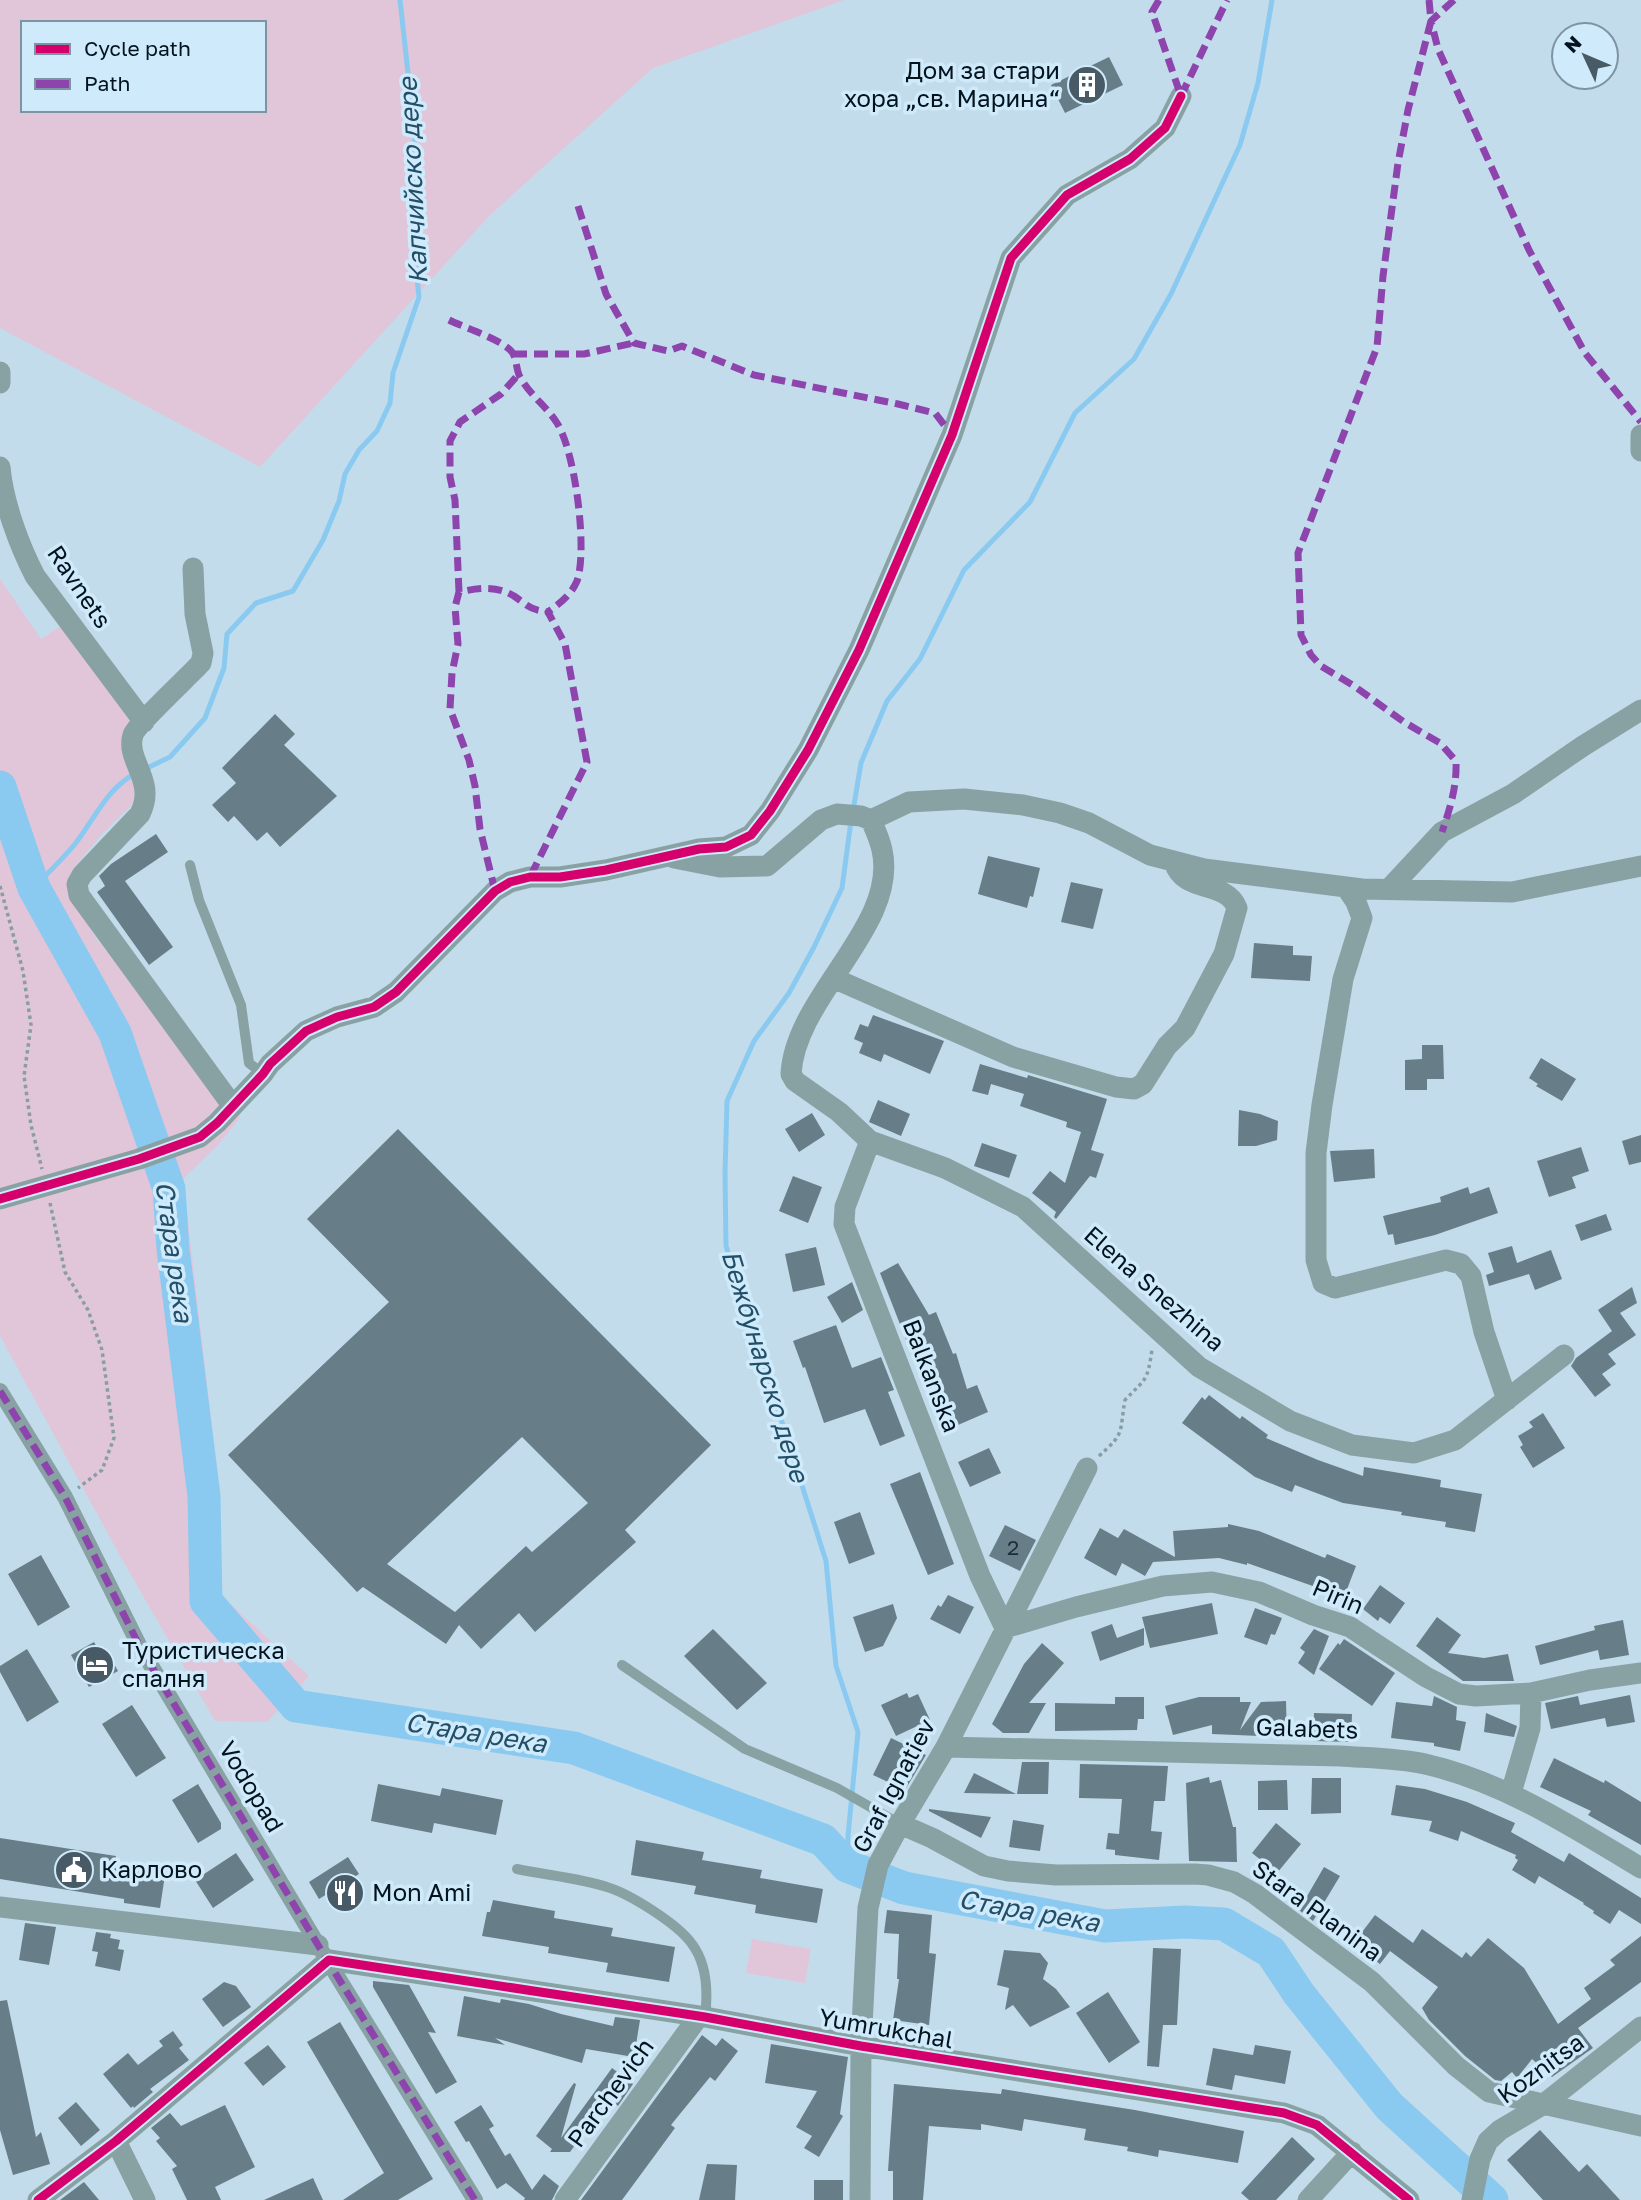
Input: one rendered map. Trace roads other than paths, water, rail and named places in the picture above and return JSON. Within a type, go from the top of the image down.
[{"type":"street","points":[[0,1199],[139,1159],[200,1137],[217,1123],[270,1064],[306,1031],[337,1017],[374,1007],[396,992],[495,891],[510,882],[530,877],[560,877],[606,870],[699,849],[726,847],[751,835],[770,811],[808,750],[859,650],[936,477],[1011,258],[1067,195],[1130,159],[1165,128],[1181,96]]},
{"type":"street","points":[[0,372],[0,383]]},
{"type":"street","points":[[1641,435],[1641,451]]},
{"type":"street","name":"Ravnets","points":[[0,467],[1,482],[25,557],[35,576],[144,722]]},
{"type":"street","points":[[193,568],[195,614],[203,653],[201,663],[134,731],[133,747],[147,792],[146,802],[140,814],[82,875],[77,884],[79,895],[232,1105]]},
{"type":"street","points":[[1390,888],[1442,832],[1513,794],[1641,710]]},
{"type":"street","points":[[669,857],[720,867],[767,866],[807,830],[821,820],[837,814],[866,818],[909,802],[964,799],[1023,805],[1060,813],[1150,855],[1204,869],[1346,887],[1512,892],[1641,866]]},
{"type":"street","points":[[866,818],[883,851],[880,891],[870,916],[833,978],[1013,1056],[1116,1087],[1134,1089],[1143,1084],[1167,1046],[1185,1028],[1224,954],[1237,908],[1234,902],[1222,893],[1188,881],[1177,871],[1174,862]]},
{"type":"street","points":[[1346,887],[1362,918],[1343,979],[1319,1129],[1316,1260],[1322,1283],[1335,1288],[1446,1261],[1461,1264],[1471,1276],[1484,1332],[1507,1400]]},
{"type":"street","name":"Elena Snezhina","points":[[833,978],[813,1007],[799,1038],[790,1074],[795,1081],[839,1112],[870,1141],[945,1168],[1023,1207],[1199,1367],[1290,1420],[1352,1445],[1414,1453],[1455,1440],[1564,1355]]},
{"type":"street","name":"Balkanska","points":[[870,1141],[845,1207],[844,1224],[980,1577],[1005,1628]]},
{"type":"street","name":"Vodopad","points":[[0,1391],[65,1497],[140,1647],[475,2200]]},
{"type":"street","name":"Graf Ignatiev","points":[[860,2200],[861,2046],[868,1908],[878,1865],[946,1747],[1087,1468]]},
{"type":"street","name":"Pirin","points":[[1005,1628],[1163,1586],[1212,1582],[1259,1592],[1312,1615],[1350,1627],[1426,1677],[1459,1694],[1476,1696],[1531,1693],[1590,1680],[1641,1673]]},
{"type":"street","points":[[1511,1793],[1530,1728],[1531,1693]]},
{"type":"street","name":"Galabets","points":[[946,1747],[1184,1751],[1401,1760],[1452,1772],[1511,1793],[1641,1868]]},
{"type":"street","name":"Stara Planina","points":[[900,1824],[933,1838],[984,1866],[1008,1871],[1056,1875],[1195,1874],[1234,1882],[1255,1894],[1372,1982],[1456,2066],[1489,2092],[1641,2126]]},
{"type":"street","name":"Yumrukchal","points":[[0,1907],[323,1952],[702,2016],[861,2046],[1284,2113],[1317,2124],[1409,2200]]},
{"type":"street","points":[[38,2200],[116,2141],[323,1952]]},
{"type":"street","name":"Parchevich","points":[[565,2200],[702,2016]]},
{"type":"street","name":"Koznitsa","points":[[1472,2200],[1480,2160],[1488,2141],[1500,2130],[1544,2104],[1641,2027]]},
{"type":"street","points":[[116,2141],[145,2200]]},
{"type":"street","points":[[1308,2200],[1352,2152]]},
{"type":"lane","points":[[190,865],[199,900],[241,1005],[249,1063],[263,1074]]},
{"type":"lane","points":[[622,1665],[745,1749],[836,1788],[900,1824]]},
{"type":"lane","points":[[517,1870],[608,1887],[659,1914],[693,1944],[704,1973],[708,1997],[702,2016]]},
{"type":"waterway","name":"Капчийско дере","points":[[145,769],[170,757],[205,718],[224,668],[227,634],[256,603],[293,591],[323,540],[339,501],[345,474],[359,450],[377,431],[390,403],[393,373],[419,297],[410,212],[415,137],[400,0]]},
{"type":"waterway","name":"Бежбунарско дере","points":[[853,811],[861,763],[887,701],[920,659],[964,570],[1030,502],[1075,413],[1134,359],[1171,294],[1240,145],[1258,83],[1272,0]]},
{"type":"waterway","name":"Капчийско дере","points":[[34,888],[75,844],[109,796],[136,773]]},
{"type":"waterway","name":"Стара река","points":[[0,787],[34,888],[115,1033],[169,1189],[173,1249],[204,1496],[206,1601],[296,1706],[574,1748],[823,1840],[847,1866],[904,1888],[1105,1926],[1185,1922],[1224,1924],[1271,1952],[1299,1994],[1389,2106],[1492,2200]]},
{"type":"waterway","name":"Бежбунарско дере","points":[[847,1866],[858,1732],[836,1666],[826,1561],[726,1246],[725,1173],[727,1101],[754,1041],[789,993],[842,888],[851,821]]},
{"type":"place","name":"Дом за стари хора „св. Марина“","points":[[1087,85]]},
{"type":"place","name":"Туристическа спалня","points":[[95,1665]]},
{"type":"place","name":"Карлово","points":[[74,1870]]},
{"type":"place","name":"Mon Ami","points":[[345,1893]]}]
